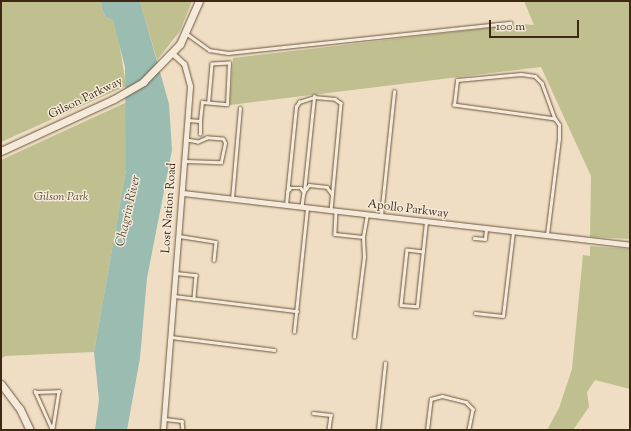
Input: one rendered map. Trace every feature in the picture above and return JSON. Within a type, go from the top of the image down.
[{"type":"street","points":[[172,53],[185,33],[199,1]]},
{"type":"street","name":"Gilson Parkway","points":[[1,151],[114,99],[144,82],[172,53]]},
{"type":"street","name":"Lost Nation Road","points":[[163,430],[183,193],[190,86],[188,72],[184,64],[172,53]]},
{"type":"street","name":"Apollo Parkway","points":[[183,193],[630,245]]},
{"type":"street","points":[[1,384],[20,409],[30,430]]},
{"type":"lane","points":[[185,33],[209,50],[228,53],[510,23]]},
{"type":"lane","points":[[200,134],[202,102],[227,104],[229,63],[212,64],[208,102]]},
{"type":"lane","points":[[547,236],[559,139],[559,125],[555,119],[542,83],[535,76],[521,74],[456,80],[454,105],[555,119]]},
{"type":"lane","points":[[381,216],[394,92]]},
{"type":"lane","points":[[294,332],[305,208],[304,192],[314,97]]},
{"type":"lane","points":[[286,205],[294,112],[299,102],[314,97],[335,99],[341,103],[332,195],[335,234],[363,237]]},
{"type":"lane","points":[[232,199],[240,108]]},
{"type":"lane","points":[[188,120],[200,121]]},
{"type":"lane","points":[[185,161],[221,162],[225,143],[223,139],[208,138],[198,142],[186,140]]},
{"type":"lane","points":[[304,192],[309,185],[327,187],[332,195]]},
{"type":"lane","points":[[286,193],[293,187],[301,188],[304,192]]},
{"type":"lane","points":[[354,337],[364,257],[363,237],[367,215]]},
{"type":"lane","points":[[422,252],[407,250],[401,305],[417,306],[426,222]]},
{"type":"lane","points":[[474,238],[485,239],[486,229]]},
{"type":"lane","points":[[475,313],[504,316],[513,232]]},
{"type":"lane","points":[[179,236],[216,242],[214,260]]},
{"type":"lane","points":[[176,273],[196,275],[194,299]]},
{"type":"lane","points":[[174,296],[297,311]]},
{"type":"lane","points":[[171,337],[274,350]]},
{"type":"lane","points":[[378,430],[385,363]]},
{"type":"lane","points":[[59,391],[52,430],[35,392],[59,391]]},
{"type":"lane","points":[[427,430],[431,398],[442,396],[466,402],[473,409],[469,430]]},
{"type":"lane","points":[[313,413],[330,415],[329,430]]},
{"type":"lane","points":[[164,419],[182,421],[183,430]]},
{"type":"green space","points":[[1,1],[100,1],[105,17],[113,20],[118,35],[126,86],[1,142]]},
{"type":"green space","points":[[140,1],[192,1],[180,31],[157,60]]},
{"type":"green space","points":[[524,1],[630,1],[630,239],[590,237],[591,176],[541,67],[230,105],[233,58],[522,24],[534,25]]},
{"type":"green space","name":"Gilson Park","points":[[127,102],[126,170],[94,352],[5,356],[1,359],[1,160]]},
{"type":"green space","points":[[590,246],[630,249],[630,389],[595,380],[587,392],[589,407],[573,430],[547,430],[559,408],[572,369],[583,255],[590,256]]},
{"type":"water","name":"Chagrin River","points":[[100,1],[140,1],[169,104],[172,150],[147,278],[140,358],[127,430],[95,430],[99,400],[94,352],[126,170],[125,67],[113,20],[105,17]]}]
